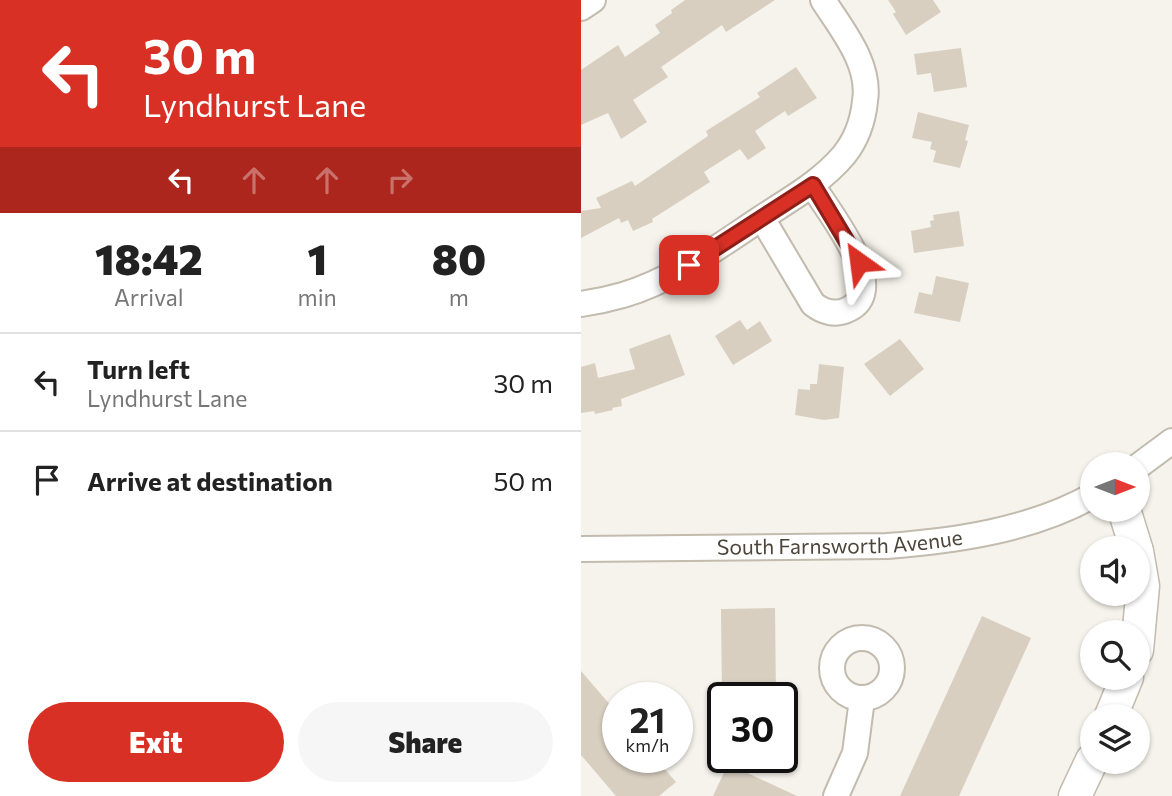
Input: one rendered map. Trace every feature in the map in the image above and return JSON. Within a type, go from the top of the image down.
[{"type":"street","points":[[581,8],[593,0]]},
{"type":"street","points":[[581,304],[623,296],[689,265],[813,185],[845,153],[858,133],[866,99],[864,77],[854,48],[823,0]]},
{"type":"street","points":[[762,218],[813,304],[822,311],[834,312],[844,312],[854,307],[862,298],[864,288],[859,262],[813,185]]},
{"type":"street","points":[[1150,457],[1172,441]]},
{"type":"street","name":"South Farnsworth Avenue","points":[[581,549],[924,544],[979,534],[1037,519],[1080,501]]},
{"type":"street","points":[[836,796],[855,753],[862,699]]},
{"type":"street","points":[[1075,796],[1085,774]]},
{"type":"building","points":[[685,0],[775,0],[726,32],[722,25],[661,67],[668,77],[633,100],[647,122],[621,139],[608,113],[581,125],[581,70],[618,45],[625,57],[660,33],[655,25]]},
{"type":"building","points":[[888,0],[933,0],[941,12],[906,35]]},
{"type":"building","points":[[961,48],[967,87],[934,92],[931,73],[917,75],[914,54]]},
{"type":"building","points":[[796,67],[817,98],[788,116],[785,111],[755,131],[766,148],[748,160],[740,149],[704,172],[710,182],[652,219],[653,222],[633,231],[628,220],[621,223],[619,218],[581,238],[581,211],[601,208],[596,198],[632,181],[635,186],[708,136],[706,131],[760,97],[757,93]]},
{"type":"building","points":[[918,112],[969,125],[965,140],[968,141],[960,168],[933,162],[936,151],[930,149],[932,142],[912,138]]},
{"type":"building","points":[[959,211],[964,246],[914,253],[911,231],[931,227],[933,215]]},
{"type":"building","points":[[936,276],[969,283],[960,322],[914,313],[919,292],[932,295]]},
{"type":"building","points":[[740,320],[747,330],[760,321],[772,341],[733,365],[715,336]]},
{"type":"building","points":[[670,334],[685,375],[621,399],[622,406],[612,408],[613,410],[595,414],[594,411],[581,413],[581,367],[595,363],[598,378],[635,369],[629,349]]},
{"type":"building","points":[[900,339],[924,369],[890,396],[864,364]]},
{"type":"building","points":[[819,364],[844,367],[839,418],[824,420],[795,415],[798,389],[810,390],[810,384],[817,384]]},
{"type":"building","points":[[775,608],[776,682],[722,682],[721,609]]},
{"type":"building","points":[[982,616],[1031,638],[959,796],[900,796]]},
{"type":"building","points":[[581,671],[602,695],[602,773],[668,773],[676,782],[659,796],[616,796],[581,755]]},
{"type":"building","points":[[724,773],[747,773],[797,796],[713,796]]},
{"type":"route","points":[[689,265],[813,185],[859,262]]}]
